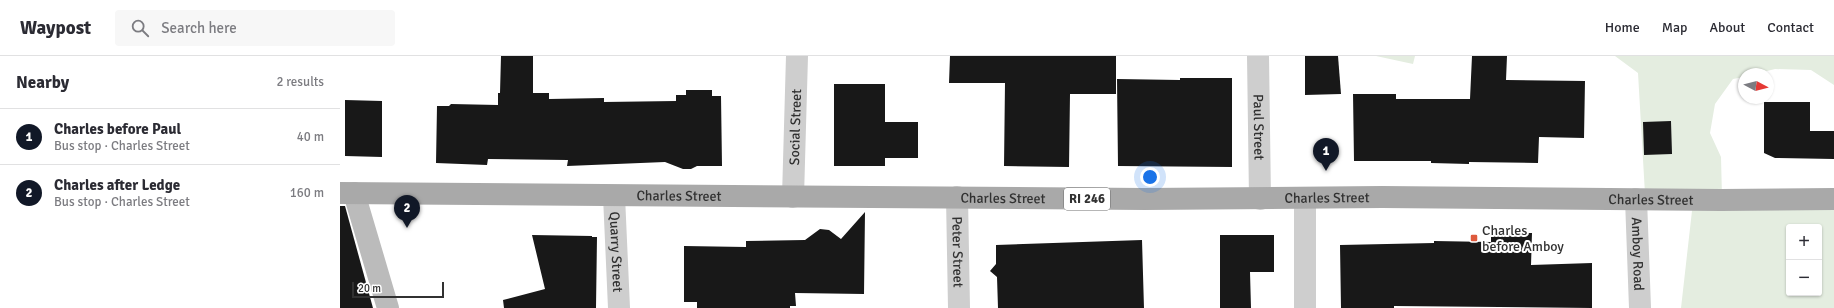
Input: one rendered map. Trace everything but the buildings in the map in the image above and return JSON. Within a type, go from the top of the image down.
[{"type":"main road","name":"Charles Street","points":[[347,193],[793,198],[957,197],[1260,199],[1446,197],[1834,199]]},
{"type":"street","name":"Social Street","points":[[793,198],[797,56]]},
{"type":"street","name":"Paul Street","points":[[1258,56],[1260,199]]},
{"type":"street","points":[[347,193],[388,308]]},
{"type":"street","name":"Quarry Street","points":[[614,196],[619,308]]},
{"type":"street","name":"Peter Street","points":[[957,197],[959,308]]},
{"type":"street","points":[[1304,198],[1305,308]]},
{"type":"street","name":"Amboy Road","points":[[1636,199],[1640,308]]},
{"type":"shaded area","points":[[1376,56],[1415,56],[1413,64]]},
{"type":"shaded area","points":[[1615,56],[1834,56],[1834,85],[1811,70],[1738,68],[1738,78],[1733,79],[1715,104],[1710,133],[1721,157],[1722,197],[1834,199],[1834,308],[1681,308],[1693,202],[1645,194],[1638,73]]},
{"type":"place","name":"Charles before Paul","points":[[1326,171]]},
{"type":"place","name":"Charles after Ledge","points":[[407,228]]},
{"type":"place","name":"Charles before Amboy","points":[[1474,238]]}]
